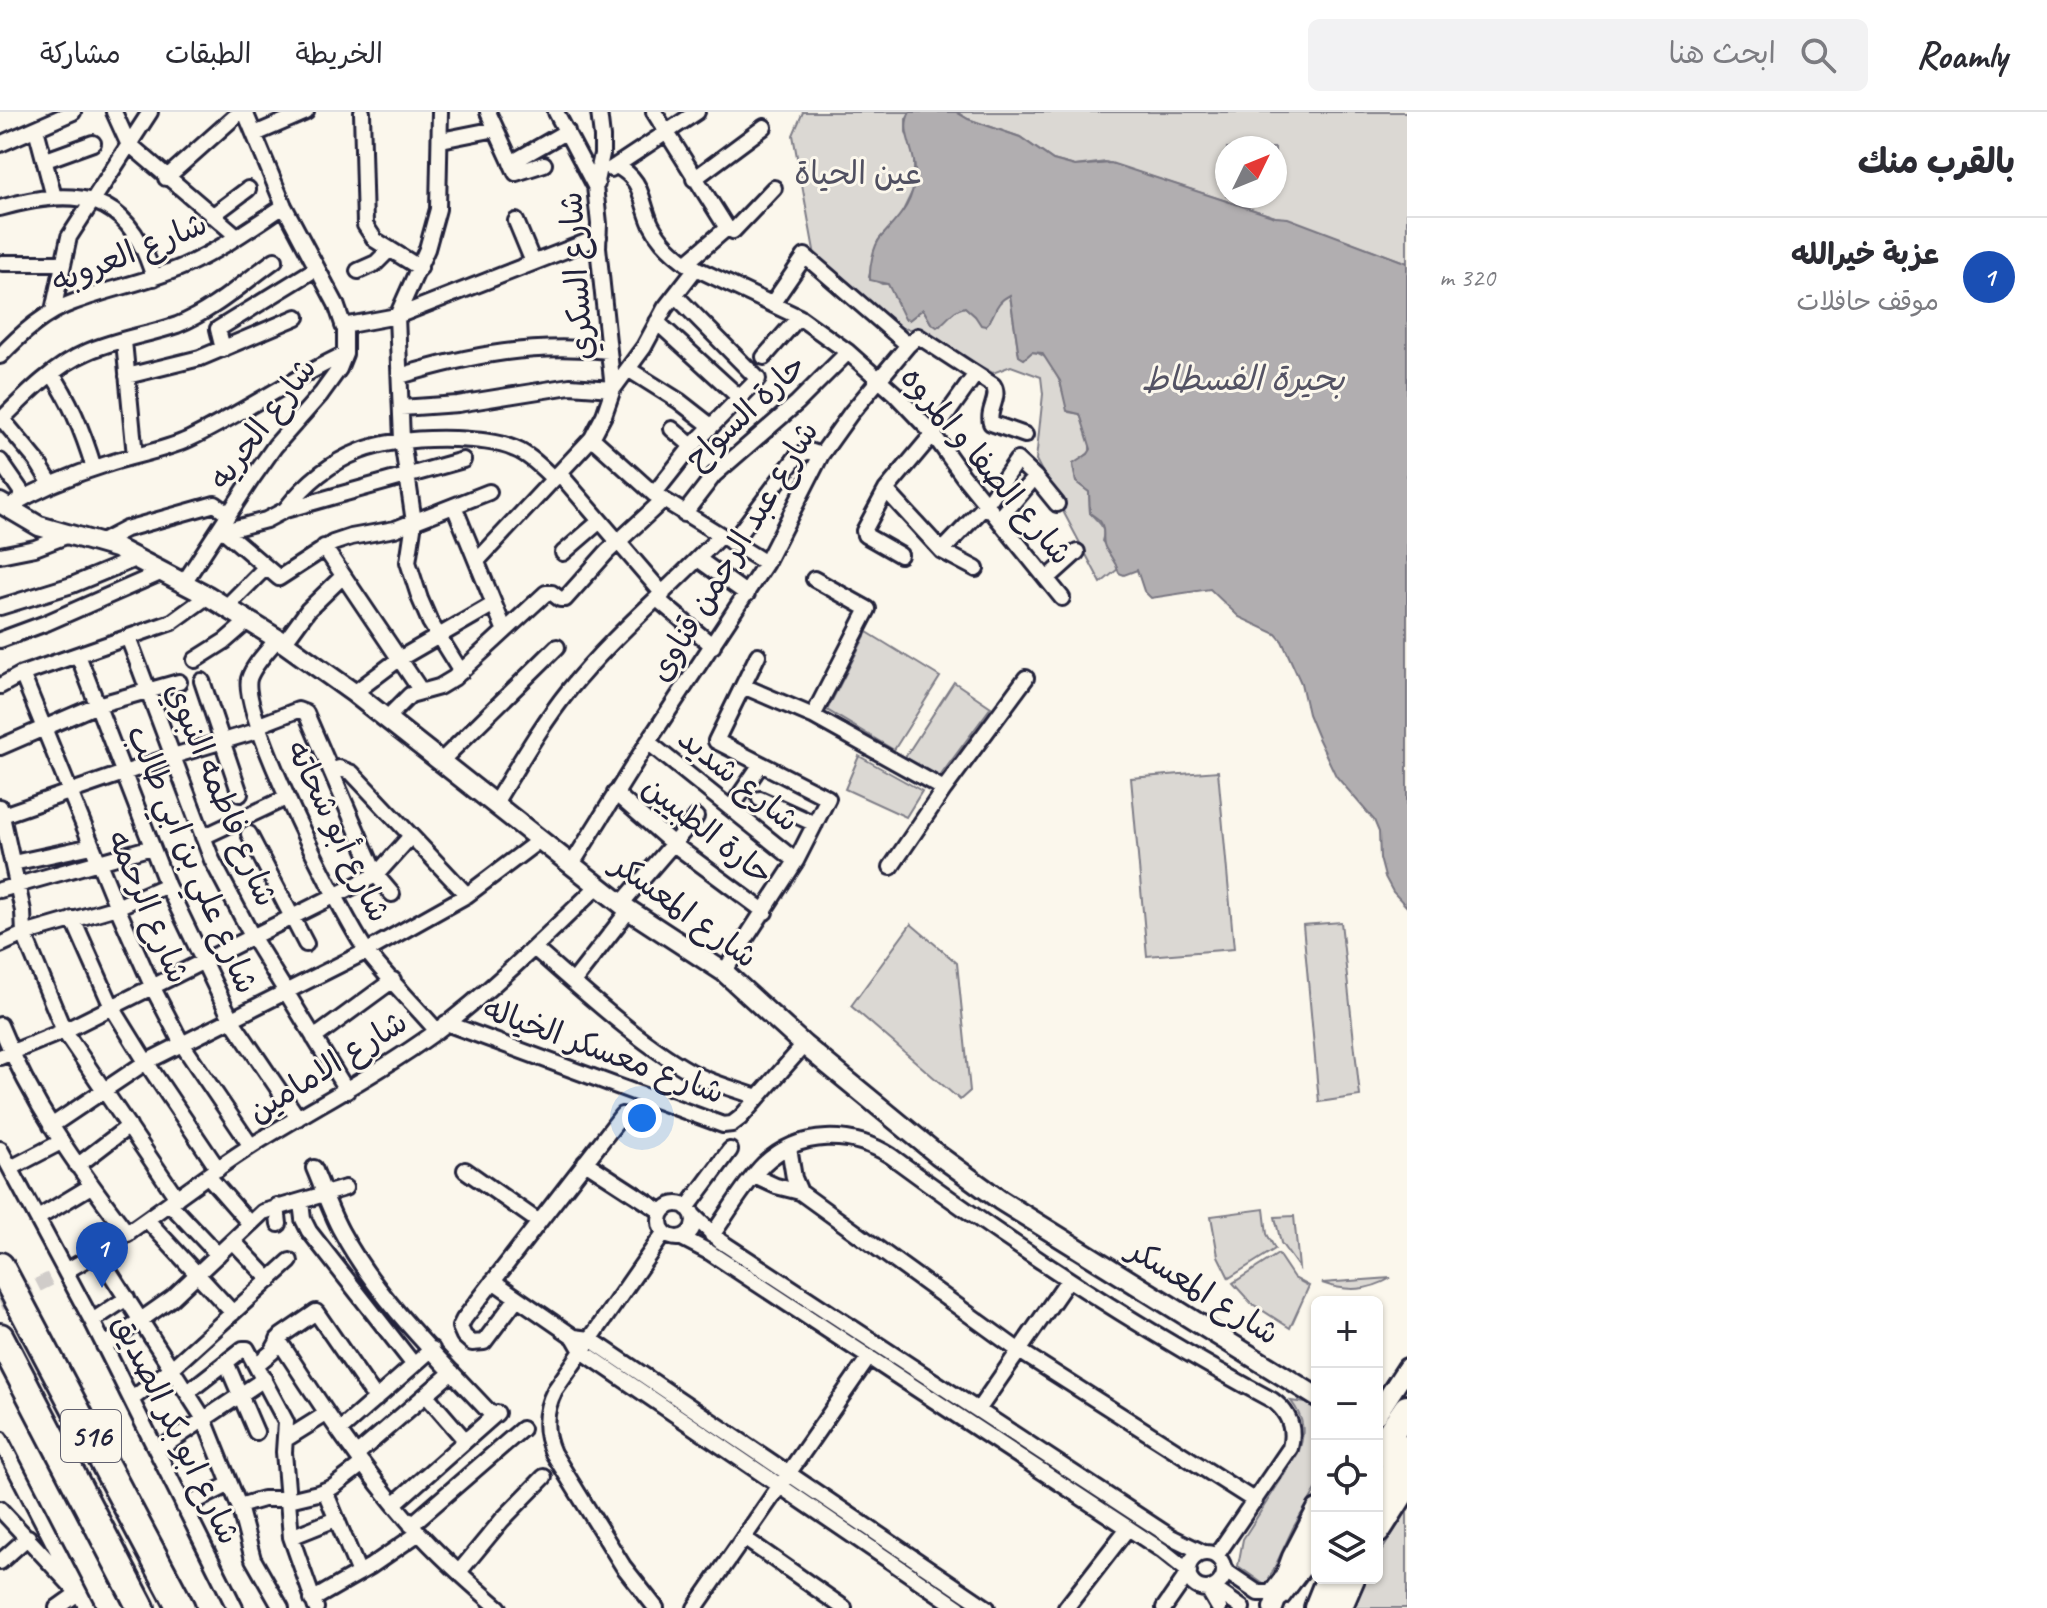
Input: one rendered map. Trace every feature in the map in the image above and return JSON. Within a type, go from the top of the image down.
[{"type":"highway","name":"516","points":[[0,1266],[181,1608]]},
{"type":"highway","name":"516","points":[[0,1337],[141,1608]]},
{"type":"highway","points":[[1383,1444],[1407,1409]]},
{"type":"highway","points":[[1383,1487],[1407,1449]]},
{"type":"highway","points":[[1383,1521],[1407,1483]]},
{"type":"highway","points":[[1276,1601],[1311,1550]]},
{"type":"highway","points":[[1315,1608],[1325,1584]]},
{"type":"highway","points":[[1336,1608],[1346,1584]]},
{"type":"street","points":[[0,144],[73,112]]},
{"type":"street","points":[[114,112],[128,143],[237,236]]},
{"type":"street","points":[[53,311],[69,237],[150,112]]},
{"type":"street","points":[[166,178],[242,112]]},
{"type":"street","name":"شارع الحريه","points":[[183,584],[275,446],[321,394],[339,369],[345,354],[343,326],[336,304],[284,206],[255,134],[242,112]]},
{"type":"street","points":[[255,134],[306,112]]},
{"type":"street","points":[[362,112],[365,225],[375,240],[420,268]]},
{"type":"street","points":[[440,112],[438,209],[420,268],[397,316],[402,440],[414,522],[408,562],[420,599],[438,637],[461,672]]},
{"type":"street","points":[[488,112],[516,173],[544,164]]},
{"type":"street","points":[[556,112],[595,186],[616,166],[697,112]]},
{"type":"street","name":"شارع السكري","points":[[599,112],[602,154],[595,186],[613,389]]},
{"type":"street","points":[[654,112],[727,228],[733,231],[774,188]]},
{"type":"street","points":[[694,179],[764,127]]},
{"type":"street","points":[[36,129],[54,197]]},
{"type":"street","points":[[441,140],[496,129]]},
{"type":"street","points":[[511,163],[567,131]]},
{"type":"street","points":[[46,160],[93,143]]},
{"type":"street","name":"شارع الصفا و المروه","points":[[616,166],[638,183],[657,235],[675,255],[691,266],[799,317],[848,352],[878,379],[933,434],[1062,598]]},
{"type":"street","points":[[212,216],[248,189]]},
{"type":"street","points":[[0,208],[54,197],[92,198],[110,209],[132,231],[148,258],[154,278]]},
{"type":"street","name":"شارع العروبه","points":[[0,356],[53,311],[154,278],[216,250],[284,206]]},
{"type":"street","points":[[516,221],[533,262]]},
{"type":"street","points":[[477,561],[592,438],[613,389],[644,347],[691,266],[727,228]]},
{"type":"street","points":[[343,326],[397,316],[599,237]]},
{"type":"street","points":[[358,271],[376,263],[389,250]]},
{"type":"street","points":[[772,304],[805,256],[908,345],[918,336],[993,385],[997,390],[989,418],[991,423],[1025,435]]},
{"type":"street","points":[[51,484],[21,439],[1,420],[52,374],[86,352],[178,324],[200,313],[275,260]]},
{"type":"street","points":[[2,263],[62,263]]},
{"type":"street","points":[[223,349],[218,329],[317,268]]},
{"type":"street","points":[[386,719],[410,695],[439,687],[461,672],[546,593],[565,599],[658,497],[692,446],[758,379],[675,295]]},
{"type":"street","points":[[127,376],[200,358],[297,317]]},
{"type":"street","points":[[764,357],[799,317]]},
{"type":"street","points":[[657,322],[740,398]]},
{"type":"street","points":[[124,341],[135,456]]},
{"type":"street","name":"شارع عبد الرحمن قناوى","points":[[572,864],[766,563],[821,455],[878,379],[908,345]]},
{"type":"street","points":[[400,376],[504,351],[566,347],[609,351]]},
{"type":"street","name":"حارة السواح","points":[[684,514],[714,475],[797,403],[848,352]]},
{"type":"street","points":[[3,505],[94,468],[186,440],[256,405],[309,370],[345,354]]},
{"type":"street","points":[[628,369],[679,401],[711,426]]},
{"type":"street","points":[[52,374],[64,391],[84,435],[94,468]]},
{"type":"street","points":[[900,555],[864,533],[886,490],[933,434],[975,375]]},
{"type":"street","points":[[401,408],[458,404],[570,386],[613,389]]},
{"type":"street","points":[[672,429],[692,446]]},
{"type":"street","points":[[592,438],[658,497],[766,563]]},
{"type":"street","points":[[285,510],[312,479],[345,457],[382,443],[469,440],[508,446],[557,476],[618,541],[660,596],[713,646]]},
{"type":"street","points":[[495,803],[571,687],[698,559],[726,539],[797,456],[809,451],[821,455]]},
{"type":"street","points":[[220,532],[266,520],[285,510],[463,460]]},
{"type":"street","points":[[942,551],[986,505],[1017,460],[1057,504]]},
{"type":"street","points":[[0,461],[25,497]]},
{"type":"street","points":[[999,519],[1035,477]]},
{"type":"street","points":[[886,490],[942,551],[976,569]]},
{"type":"street","points":[[220,532],[275,577],[282,578],[324,547],[351,537],[395,529],[489,492]]},
{"type":"street","points":[[101,542],[126,529],[215,504],[229,514]]},
{"type":"street","name":"شارع المعسكر","points":[[3,505],[39,526],[101,542],[208,596],[280,641],[354,693],[625,907],[724,972],[804,1045],[938,1155],[1000,1200],[1311,1393]]},
{"type":"street","points":[[454,506],[505,631]]},
{"type":"street","points":[[563,553],[600,521]]},
{"type":"street","points":[[0,555],[35,548],[69,535]]},
{"type":"street","points":[[324,547],[421,691]]},
{"type":"street","points":[[1047,579],[1077,552]]},
{"type":"street","points":[[0,607],[72,585],[135,559]]},
{"type":"street","points":[[698,559],[747,594]]},
{"type":"street","points":[[226,607],[265,568]]},
{"type":"street","points":[[0,640],[160,573]]},
{"type":"street","name":"شارع أبو شحاته","points":[[343,576],[308,610],[249,680],[259,728],[286,798],[367,951],[442,1027]]},
{"type":"street","points":[[813,716],[868,609],[814,579]]},
{"type":"street","points":[[0,686],[22,674],[172,622],[208,596]]},
{"type":"street","points":[[354,693],[399,659],[494,604]]},
{"type":"street","points":[[195,660],[225,641],[248,621]]},
{"type":"street","name":"شارع فاطمه النبوي","points":[[128,637],[212,860],[253,938],[347,1091]]},
{"type":"street","points":[[440,762],[557,647]]},
{"type":"street","name":"شارع علي بن ابي طالب","points":[[78,655],[167,885],[231,1019],[298,1118]]},
{"type":"street","points":[[724,972],[796,861],[829,796],[716,741],[758,655]]},
{"type":"street","name":"شارع الرحمه","points":[[22,674],[153,988],[182,1044],[251,1146]]},
{"type":"street","points":[[891,867],[1026,678]]},
{"type":"street","points":[[202,681],[240,794]]},
{"type":"street","points":[[0,747],[97,705],[179,682]]},
{"type":"street","points":[[743,686],[813,716],[944,789]]},
{"type":"street","points":[[218,1255],[174,1201],[129,1126],[64,1031],[24,934],[23,911],[1,813],[221,742],[302,710],[308,717],[376,875],[392,894]]},
{"type":"street","name":"شارع شديد","points":[[648,742],[796,861]]},
{"type":"street","points":[[731,808],[761,764]]},
{"type":"street","points":[[331,771],[339,768],[352,773],[467,895]]},
{"type":"street","name":"حارة الطبيين","points":[[615,793],[672,843],[765,912]]},
{"type":"street","points":[[203,837],[286,798]]},
{"type":"street","points":[[760,799],[815,824]]},
{"type":"street","points":[[573,982],[672,843],[696,817]]},
{"type":"street","points":[[249,834],[306,944]]},
{"type":"street","points":[[6,1055],[153,988],[376,875],[411,836]]},
{"type":"street","points":[[51,1126],[146,1062],[367,951],[467,895],[541,839]]},
{"type":"street","points":[[13,863],[92,846]]},
{"type":"street","points":[[0,890],[152,847]]},
{"type":"street","points":[[0,945],[24,934],[117,907],[167,885]]},
{"type":"street","name":"شارع الامامين","points":[[66,1271],[128,1234],[251,1146],[347,1091],[442,1027],[534,948],[599,885]]},
{"type":"street","points":[[73,919],[112,1007],[213,1173],[250,1224]]},
{"type":"street","points":[[534,948],[684,1068],[719,1085],[757,1097]]},
{"type":"street","points":[[314,1038],[393,980]]},
{"type":"street","points":[[0,1025],[6,1055],[77,1166],[128,1234]]},
{"type":"street","name":"شارع معسكر الخياله","points":[[442,1027],[723,1125],[732,1124],[740,1118],[804,1045]]},
{"type":"street","points":[[517,1298],[484,1342],[472,1343],[461,1332],[461,1323],[622,1115]]},
{"type":"street","points":[[77,1166],[129,1126]]},
{"type":"street","points":[[712,1235],[754,1176],[773,1157],[807,1141],[832,1137],[857,1140],[881,1149],[1068,1280],[1165,1341],[1272,1400],[1283,1410],[1292,1428],[1290,1448],[1255,1501],[1210,1554],[1193,1559],[1164,1608]]},
{"type":"street","points":[[11,1168],[61,1142]]},
{"type":"street","points":[[789,1147],[794,1178],[800,1192]]},
{"type":"street","name":"شارع ابو بكر الصديق","points":[[0,1149],[132,1399],[235,1608]]},
{"type":"street","points":[[682,1238],[691,1232],[690,1212],[730,1150]]},
{"type":"street","points":[[585,1162],[662,1212]]},
{"type":"street","points":[[314,1168],[341,1232],[364,1267],[452,1372],[495,1414],[394,1504]]},
{"type":"street","points":[[465,1170],[539,1222]]},
{"type":"street","points":[[754,1176],[800,1192],[1018,1350],[1255,1501]]},
{"type":"street","points":[[38,1218],[91,1186]]},
{"type":"street","points":[[104,1346],[161,1307],[263,1212],[345,1188]]},
{"type":"street","points":[[301,1202],[303,1219],[309,1231],[414,1365]]},
{"type":"street","points":[[1068,1280],[977,1414],[961,1418],[709,1252],[664,1233],[660,1225],[662,1212],[671,1205],[690,1212],[712,1235],[977,1414],[1171,1537],[1210,1554],[1224,1570],[1276,1601],[1292,1557],[1315,1512]]},
{"type":"street","points":[[277,1206],[279,1224]]},
{"type":"street","points":[[147,1220],[233,1313]]},
{"type":"street","points":[[656,1608],[609,1545],[553,1453],[547,1436],[546,1418],[550,1399],[664,1233]]},
{"type":"street","points":[[233,1241],[270,1280]]},
{"type":"street","points":[[98,1254],[204,1419],[239,1506],[253,1559],[281,1608]]},
{"type":"street","points":[[132,1399],[172,1368],[290,1261]]},
{"type":"street","points":[[493,1281],[784,1480],[959,1608]]},
{"type":"street","points":[[92,1321],[127,1298]]},
{"type":"street","points":[[256,1365],[272,1352],[278,1339],[316,1312],[376,1399]]},
{"type":"street","points":[[278,1339],[326,1414],[394,1504],[415,1529],[499,1608]]},
{"type":"street","points":[[188,1392],[245,1348],[256,1365],[286,1422],[284,1452],[291,1537],[314,1604],[415,1529],[522,1429]]},
{"type":"street","points":[[339,1431],[432,1349]]},
{"type":"street","points":[[695,1608],[869,1357]]},
{"type":"street","points":[[226,1362],[256,1432]]},
{"type":"street","points":[[1383,1405],[1407,1368]]},
{"type":"street","points":[[239,1506],[263,1499],[288,1500],[325,1491],[452,1372]]},
{"type":"street","points":[[158,1450],[264,1379]]},
{"type":"street","points":[[426,1395],[465,1440]]},
{"type":"street","points":[[286,1439],[326,1414]]},
{"type":"street","points":[[977,1414],[1188,1571],[1197,1586],[1210,1588],[1242,1608]]},
{"type":"street","points":[[1383,1477],[1407,1438]]},
{"type":"street","points":[[2,1451],[87,1608]]},
{"type":"street","points":[[1383,1512],[1407,1474]]},
{"type":"street","points":[[459,1572],[502,1520],[544,1477]]},
{"type":"street","points":[[784,1480],[987,1608]]},
{"type":"street","points":[[184,1507],[230,1484]]},
{"type":"street","points":[[325,1491],[359,1573]]},
{"type":"street","points":[[0,1509],[78,1593]]},
{"type":"street","points":[[291,1537],[336,1519]]},
{"type":"street","points":[[1066,1608],[1128,1528]]},
{"type":"street","points":[[0,1562],[28,1537]]},
{"type":"street","points":[[744,1538],[844,1608]]},
{"type":"street","points":[[1210,1588],[1221,1581],[1224,1570]]},
{"type":"street","points":[[1210,1588],[1219,1608]]},
{"type":"street","points":[[57,1608],[78,1593]]},
{"type":"green space","name":"عين الحياة","points":[[803,112],[910,112],[906,119],[906,132],[914,151],[914,188],[900,217],[878,241],[869,277],[888,284],[909,320],[923,309],[931,323],[940,326],[952,311],[965,307],[985,325],[990,321],[996,305],[1010,295],[1019,356],[1024,359],[1032,352],[1040,354],[1053,366],[1069,412],[1080,414],[1090,442],[1090,452],[1073,466],[1076,482],[1089,492],[1090,513],[1103,528],[1102,541],[1115,557],[1118,569],[1101,583],[1036,460],[1043,394],[1041,377],[1011,366],[993,373],[917,330],[892,327],[815,256],[793,135]]},
{"type":"green space","name":"عين الحياة","points":[[956,112],[1407,112],[1407,263],[1288,219],[1247,208],[1287,208],[1287,136],[1215,136],[1215,197],[1106,162],[1075,166],[1053,160],[1020,137]]},
{"type":"green space","points":[[867,632],[940,677],[894,750],[827,710]]},
{"type":"green space","points":[[954,682],[991,707],[938,779],[904,759]]},
{"type":"green space","points":[[859,756],[922,791],[906,817],[845,789]]},
{"type":"green space","points":[[1218,771],[1234,949],[1147,956],[1131,778]]},
{"type":"green space","points":[[1341,922],[1360,1096],[1319,1102],[1303,925]]},
{"type":"green space","points":[[911,924],[957,963],[970,1091],[960,1100],[851,1006]]},
{"type":"green space","points":[[1264,1209],[1267,1234],[1275,1249],[1229,1278],[1218,1256],[1211,1216]]},
{"type":"green space","points":[[1294,1216],[1299,1268],[1281,1243],[1275,1217]]},
{"type":"green space","points":[[1278,1254],[1294,1278],[1309,1286],[1290,1328],[1251,1303],[1233,1283]]},
{"type":"green space","points":[[1391,1278],[1357,1289],[1322,1283]]},
{"type":"green space","points":[[1291,1401],[1311,1406],[1311,1498],[1266,1586],[1238,1566],[1243,1539],[1298,1453],[1303,1432],[1299,1413]]},
{"type":"green space","points":[[1407,1511],[1407,1608],[1348,1608],[1362,1584],[1383,1584],[1383,1549]]},
{"type":"water","name":"بحيرة الفسطاط","points":[[910,112],[956,112],[1020,137],[1053,160],[1075,166],[1111,163],[1215,197],[1215,208],[1248,208],[1288,218],[1407,263],[1407,907],[1393,892],[1385,877],[1380,858],[1379,832],[1374,820],[1336,776],[1308,714],[1301,683],[1276,634],[1239,617],[1210,589],[1151,598],[1144,591],[1137,570],[1124,575],[1119,573],[1104,546],[1102,524],[1090,513],[1089,492],[1076,482],[1073,464],[1091,449],[1080,414],[1067,411],[1060,381],[1042,353],[1032,352],[1024,359],[1019,356],[1010,295],[1000,302],[985,326],[965,307],[956,310],[937,327],[923,309],[909,320],[905,319],[888,284],[870,280],[876,246],[905,209],[912,193],[915,164],[907,134]]},
{"type":"tunnel","points":[[0,1304],[66,1271]]},
{"type":"place","name":"عزبة خيرالله","points":[[102,1288]]}]
